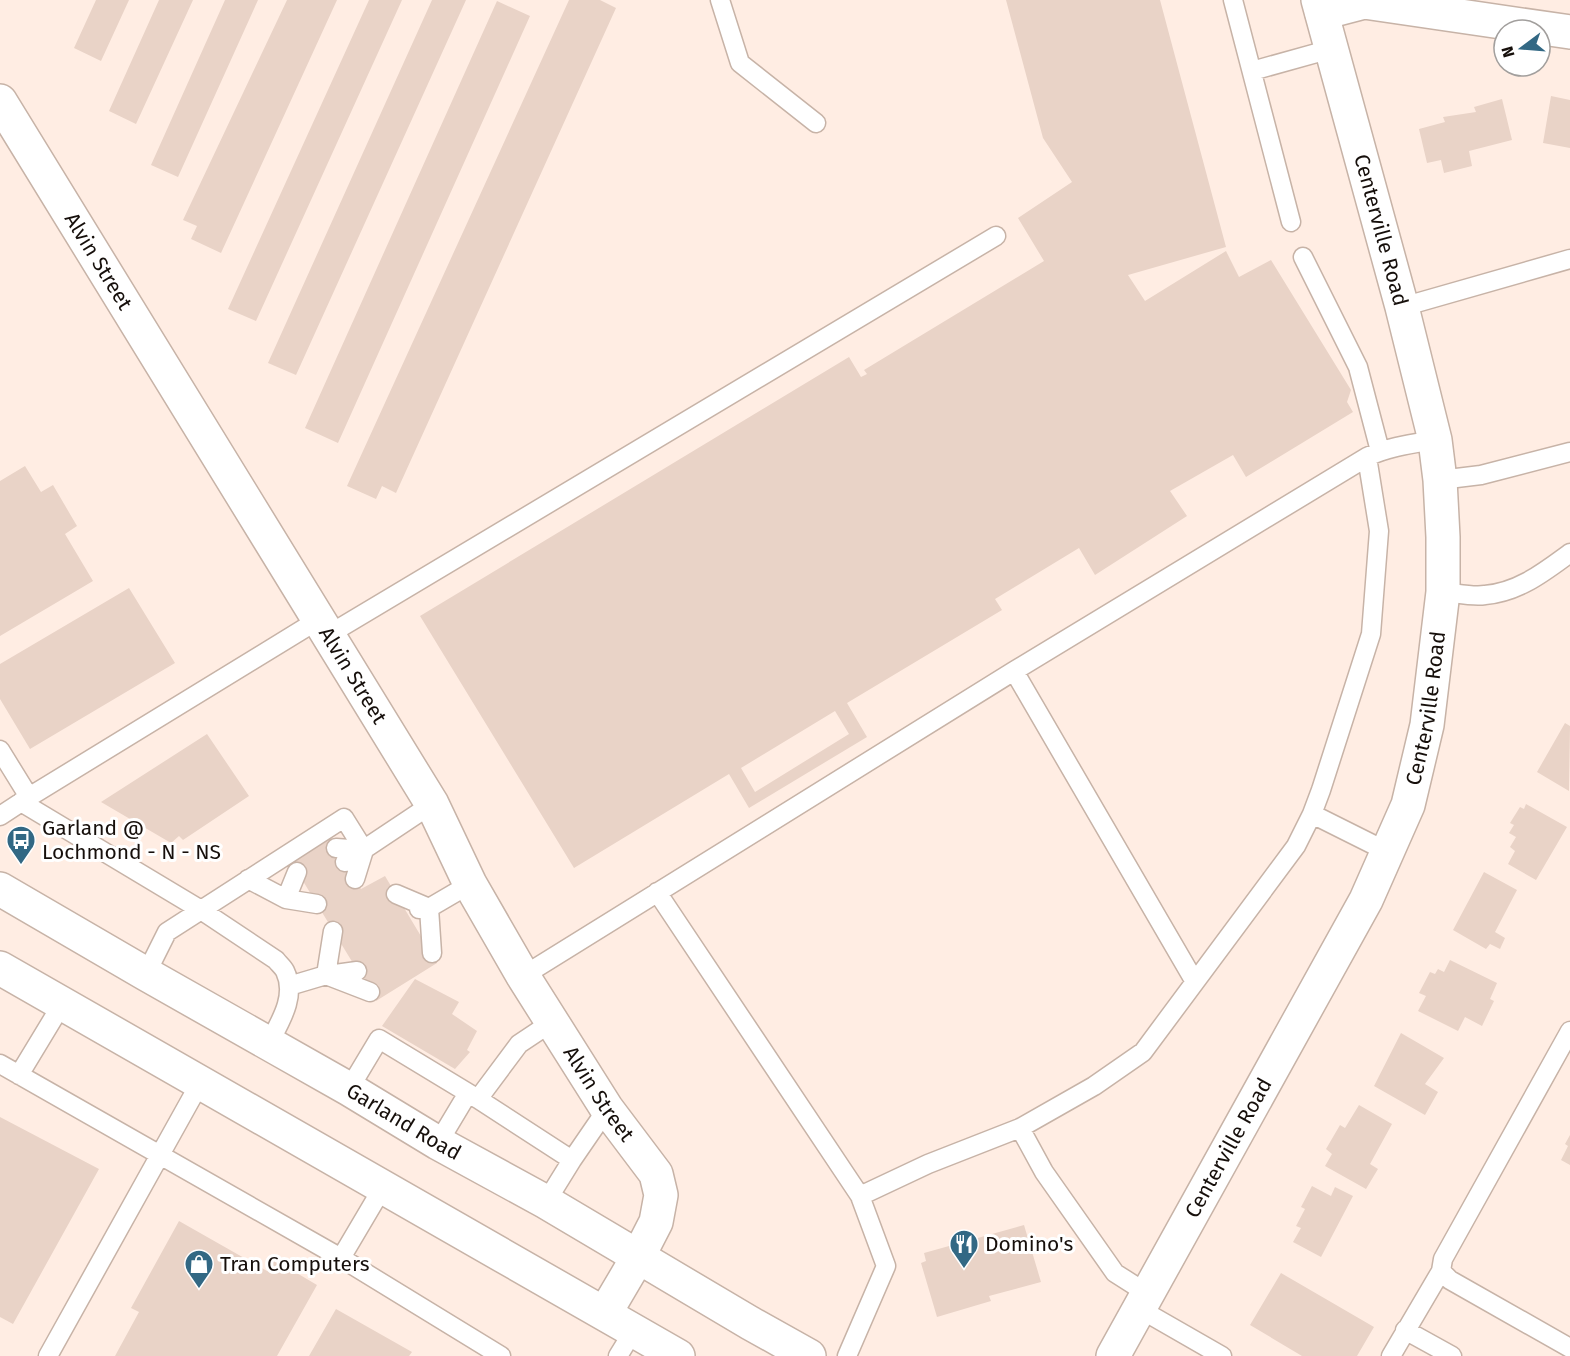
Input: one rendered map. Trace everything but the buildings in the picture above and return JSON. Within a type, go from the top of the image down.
[{"type":"street","points":[[1320,6],[1364,2],[1570,32]]},
{"type":"street","name":"Centerville Road","points":[[1113,1356],[1366,900],[1408,805],[1427,725],[1443,592],[1440,480],[1435,440],[1402,307],[1320,6]]},
{"type":"street","name":"Alvin Street","points":[[0,101],[432,804],[470,884],[523,976],[607,1109],[656,1174],[661,1195],[656,1222],[605,1313]]},
{"type":"street","name":"Garland Road","points":[[0,889],[349,1089],[438,1143],[546,1202],[809,1356]]},
{"type":"street","points":[[0,968],[605,1313],[626,1343],[678,1356]]},
{"type":"lane","points":[[720,0],[740,63],[816,123]]},
{"type":"lane","points":[[1233,0],[1291,222]]},
{"type":"lane","points":[[1252,71],[1331,49]]},
{"type":"lane","points":[[0,816],[25,799],[996,236]]},
{"type":"lane","points":[[860,1196],[928,1164],[1020,1128],[1094,1086],[1143,1052],[1296,846],[1312,814],[1371,634],[1379,531],[1373,454],[1358,367],[1303,257]]},
{"type":"lane","points":[[1402,307],[1570,260]]},
{"type":"lane","points":[[523,976],[1014,671],[1373,454],[1435,440]]},
{"type":"lane","points":[[1440,480],[1481,475],[1570,452]]},
{"type":"lane","points":[[1443,592],[1484,595],[1508,590],[1535,579],[1570,553]]},
{"type":"lane","points":[[1014,671],[1195,982]]},
{"type":"lane","points":[[0,750],[25,799],[276,960],[285,971],[289,986],[286,1010],[269,1043]]},
{"type":"lane","points":[[341,855],[364,850],[432,804]]},
{"type":"lane","points":[[1312,814],[1388,852]]},
{"type":"lane","points":[[146,974],[167,932],[344,818],[364,850],[355,879]]},
{"type":"lane","points":[[248,879],[286,899],[316,904]]},
{"type":"lane","points":[[286,899],[302,879]]},
{"type":"lane","points":[[420,933],[429,908],[470,884]]},
{"type":"lane","points":[[657,892],[860,1196],[886,1266],[846,1356]]},
{"type":"lane","points":[[401,902],[429,908]]},
{"type":"lane","points":[[429,908],[432,953]]},
{"type":"lane","points":[[327,975],[338,939]]},
{"type":"lane","points":[[289,986],[327,975],[357,971]]},
{"type":"lane","points":[[327,975],[370,992]]},
{"type":"lane","points":[[19,1075],[62,1004]]},
{"type":"lane","points":[[438,1143],[473,1096],[519,1044],[552,1022]]},
{"type":"lane","points":[[1390,1356],[1441,1271],[1443,1259],[1570,1031]]},
{"type":"lane","points":[[349,1089],[379,1039],[572,1160]]},
{"type":"lane","points":[[0,1064],[341,1258],[501,1356]]},
{"type":"lane","points":[[48,1356],[200,1083]]},
{"type":"lane","points":[[546,1202],[607,1109]]},
{"type":"lane","points":[[1020,1128],[1044,1172],[1115,1274],[1144,1301],[1222,1356]]},
{"type":"lane","points":[[341,1258],[383,1187]]},
{"type":"lane","points":[[1441,1271],[1450,1280],[1570,1348]]},
{"type":"lane","points":[[1405,1330],[1452,1356]]},
{"type":"place","name":"Garland @ Lochmond - N - NS","points":[[21,866]]},
{"type":"place","name":"Domino's","points":[[964,1270]]},
{"type":"place","name":"Tran Computers","points":[[199,1290]]}]
